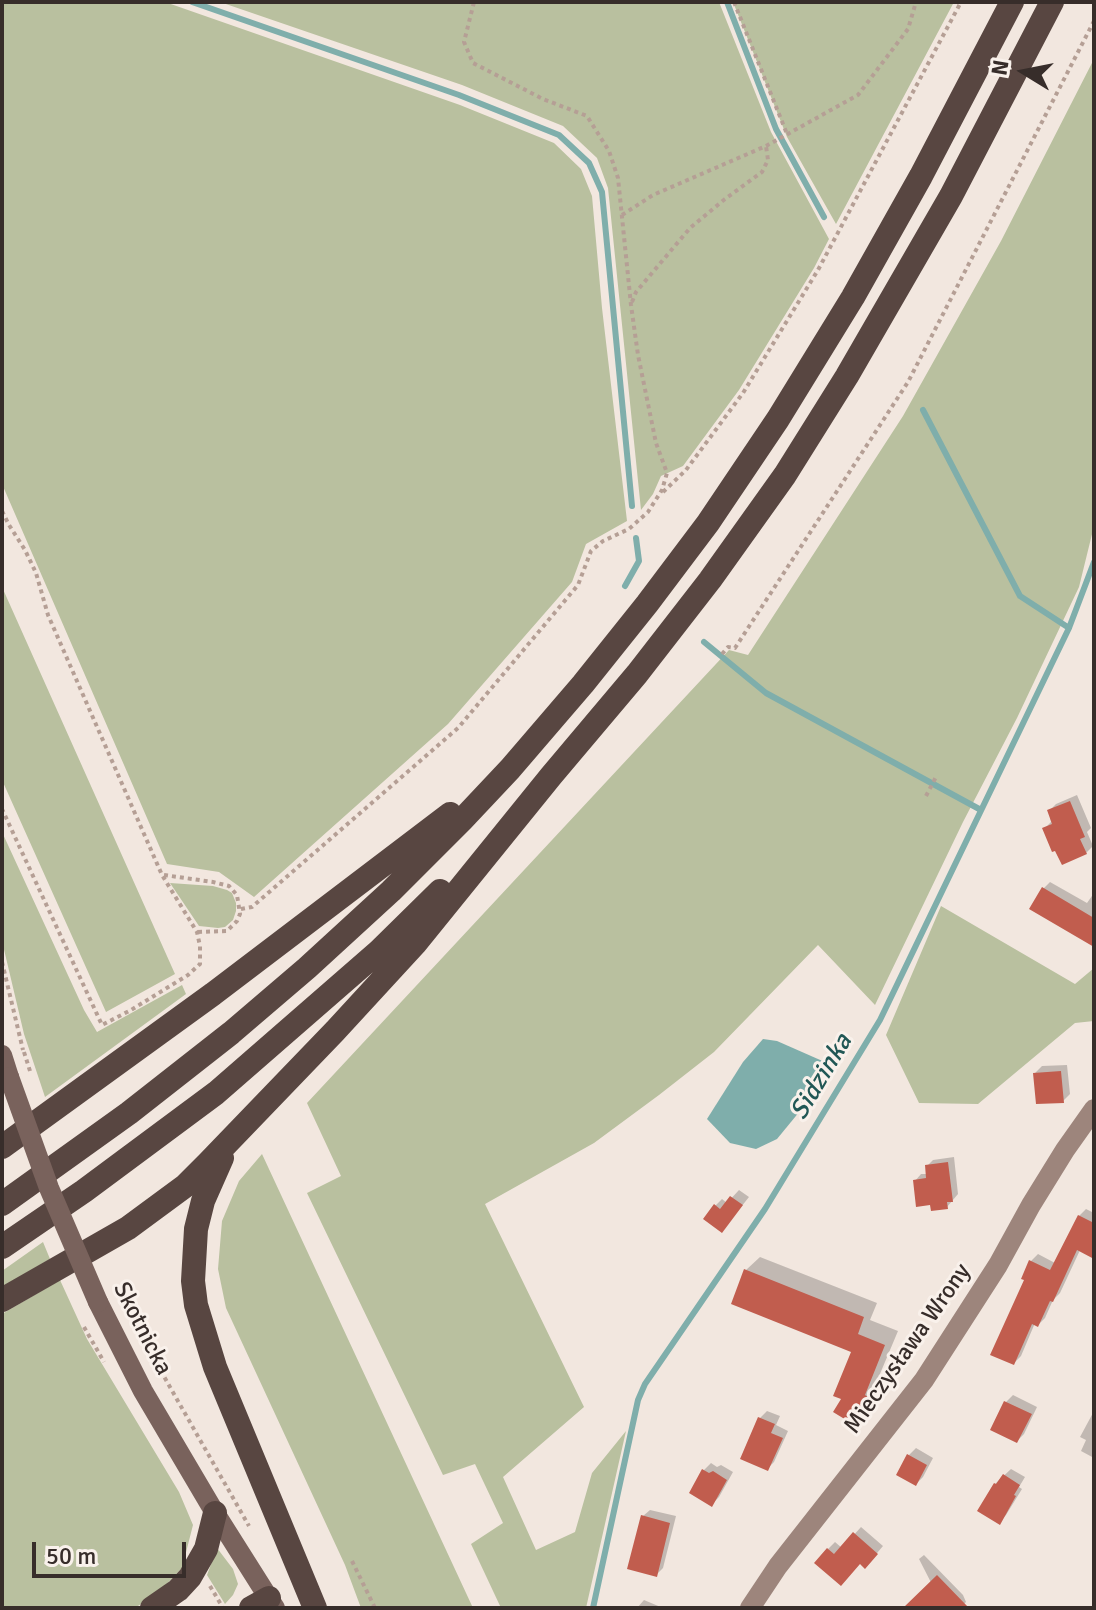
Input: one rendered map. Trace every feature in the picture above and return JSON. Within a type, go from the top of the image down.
[{"type":"highway","points":[[2,1204],[129,1113],[266,1003],[391,891],[510,769],[583,684],[708,523],[778,419],[906,203],[1012,2]]},
{"type":"highway","points":[[2,1300],[128,1228],[185,1186],[415,944],[637,674],[710,580],[785,475],[847,376],[951,196],[1052,2]]},
{"type":"highway","points":[[2,1147],[213,994],[510,769]]},
{"type":"highway","points":[[2,1247],[84,1191],[216,1093],[379,951],[551,776]]},
{"type":"highway","points":[[232,1138],[207,1191],[196,1229],[193,1281],[196,1305],[231,1408],[315,1608]]},
{"type":"highway","points":[[152,1608],[178,1590],[190,1577],[206,1549],[215,1513]]},
{"type":"main road","name":"Skotnicka","points":[[2,1055],[49,1188],[98,1302],[143,1391],[265,1605]]},
{"type":"street","name":"Mieczysława Wrony","points":[[750,1608],[778,1566],[924,1380],[998,1265],[1065,1150],[1094,1109]]},
{"type":"path","points":[[241,909],[252,907],[458,728],[578,585],[591,551],[603,541],[629,529],[648,512],[667,473],[656,443],[638,355],[618,178],[609,151],[587,116],[543,99],[473,63],[464,42],[474,2]]},
{"type":"path","points":[[734,2],[787,134]]},
{"type":"path","points":[[622,215],[653,195],[766,146],[858,95],[908,29],[916,2]]},
{"type":"path","points":[[658,496],[686,470],[743,393],[818,270],[961,2]]},
{"type":"path","points":[[722,654],[728,647],[735,648],[908,382],[1094,21]]},
{"type":"path","points":[[631,305],[636,292],[690,228],[762,172],[768,160],[766,146]]},
{"type":"path","points":[[2,511],[36,573],[48,615],[162,875],[197,932],[200,964],[188,975],[102,1025],[2,809]]},
{"type":"path","points":[[926,796],[937,775]]},
{"type":"path","points":[[162,875],[229,886],[237,895],[241,909],[237,921],[227,931],[197,932]]},
{"type":"path","points":[[2,962],[33,1079]]},
{"type":"path","points":[[112,1279],[200,1442],[254,1533]]},
{"type":"path","points":[[352,1561],[375,1608]]},
{"type":"path","points":[[206,1579],[223,1608]]},
{"type":"green space","points":[[2,2],[165,2],[460,105],[554,143],[581,169],[592,196],[627,521],[586,544],[572,582],[448,724],[254,897],[219,872],[167,864],[2,484]]},
{"type":"green space","points":[[220,2],[719,2],[771,132],[829,239],[739,390],[683,466],[661,476],[641,510],[608,188],[597,158],[563,126],[462,85]]},
{"type":"green space","points":[[733,2],[954,2],[836,224],[787,137]]},
{"type":"green space","points":[[1094,59],[1094,526],[1079,587],[875,1005],[818,945],[714,1052],[659,1095],[594,1143],[485,1204],[584,1407],[503,1477],[536,1550],[575,1532],[592,1473],[626,1431],[586,1608],[501,1608],[471,1544],[503,1523],[475,1464],[443,1475],[307,1193],[341,1176],[307,1103],[729,650],[748,655],[903,416],[1001,241]]},
{"type":"green space","points":[[2,587],[175,974],[106,1012],[2,780]]},
{"type":"green space","points":[[2,832],[97,1032],[182,985],[186,994],[45,1097],[24,1034],[2,941]]},
{"type":"green space","points":[[170,883],[227,890],[232,893],[236,903],[233,920],[225,927],[199,926]]},
{"type":"green space","points":[[941,906],[1075,984],[1094,968],[1094,1021],[1075,1023],[978,1104],[919,1103],[886,1035]]},
{"type":"green space","points":[[262,1154],[473,1608],[361,1608],[345,1565],[226,1308],[218,1269],[222,1221],[239,1181]]},
{"type":"green space","points":[[43,1242],[50,1259],[2,1287],[2,1271]]},
{"type":"green space","points":[[60,1280],[87,1339],[179,1492],[193,1525],[182,1568],[160,1591],[135,1608],[2,1608],[2,1314]]},
{"type":"green space","points":[[217,1548],[233,1569],[238,1584],[225,1604],[207,1575]]},
{"type":"water","points":[[763,1039],[777,1041],[827,1063],[817,1086],[777,1139],[756,1149],[730,1143],[707,1119],[743,1062]]},
{"type":"building","points":[[1070,801],[1085,837],[1080,839],[1087,854],[1062,865],[1055,851],[1052,852],[1042,828],[1052,824],[1047,810]]},
{"type":"building","points":[[1042,887],[1094,918],[1094,947],[1029,909]]},
{"type":"building","points":[[1061,1071],[1064,1103],[1036,1104],[1033,1073]]},
{"type":"building","points":[[948,1162],[953,1202],[947,1202],[948,1209],[931,1211],[930,1205],[916,1207],[913,1180],[926,1178],[925,1165]]},
{"type":"building","points":[[730,1196],[743,1205],[722,1233],[703,1219],[714,1204],[720,1209]]},
{"type":"building","points":[[1078,1215],[1094,1223],[1094,1259],[1077,1250],[1053,1302],[1050,1301],[1038,1327],[1032,1324],[1014,1365],[990,1355],[1024,1280],[1021,1279],[1029,1260],[1050,1270]]},
{"type":"building","points":[[744,1269],[864,1317],[858,1334],[885,1345],[865,1395],[872,1400],[856,1426],[833,1412],[841,1399],[833,1396],[851,1352],[731,1304]]},
{"type":"building","points":[[1004,1401],[1032,1414],[1017,1443],[990,1430]]},
{"type":"building","points":[[758,1417],[775,1424],[771,1433],[783,1438],[768,1471],[740,1459]]},
{"type":"building","points":[[907,1454],[927,1465],[916,1486],[896,1475]]},
{"type":"building","points":[[702,1469],[709,1473],[713,1471],[727,1480],[712,1507],[689,1493]]},
{"type":"building","points":[[1003,1474],[1020,1485],[1000,1525],[977,1511]]},
{"type":"building","points":[[641,1515],[670,1523],[657,1577],[627,1569]]},
{"type":"building","points":[[853,1532],[878,1554],[865,1569],[860,1564],[841,1586],[814,1563],[827,1548],[834,1554]]},
{"type":"building","points":[[937,1575],[969,1608],[903,1608]]},
{"type":"waterway","points":[[192,2],[459,95],[559,135],[589,163],[602,192],[632,506]]},
{"type":"waterway","points":[[727,2],[776,129],[824,217]]},
{"type":"waterway","points":[[923,410],[1020,596],[1069,628]]},
{"type":"waterway","points":[[625,586],[639,561],[636,538]]},
{"type":"waterway","name":"Sidzinka","points":[[593,1608],[638,1400],[645,1384],[765,1209],[880,1020],[1069,628],[1094,562]]},
{"type":"waterway","points":[[704,642],[766,693],[981,810]]}]
